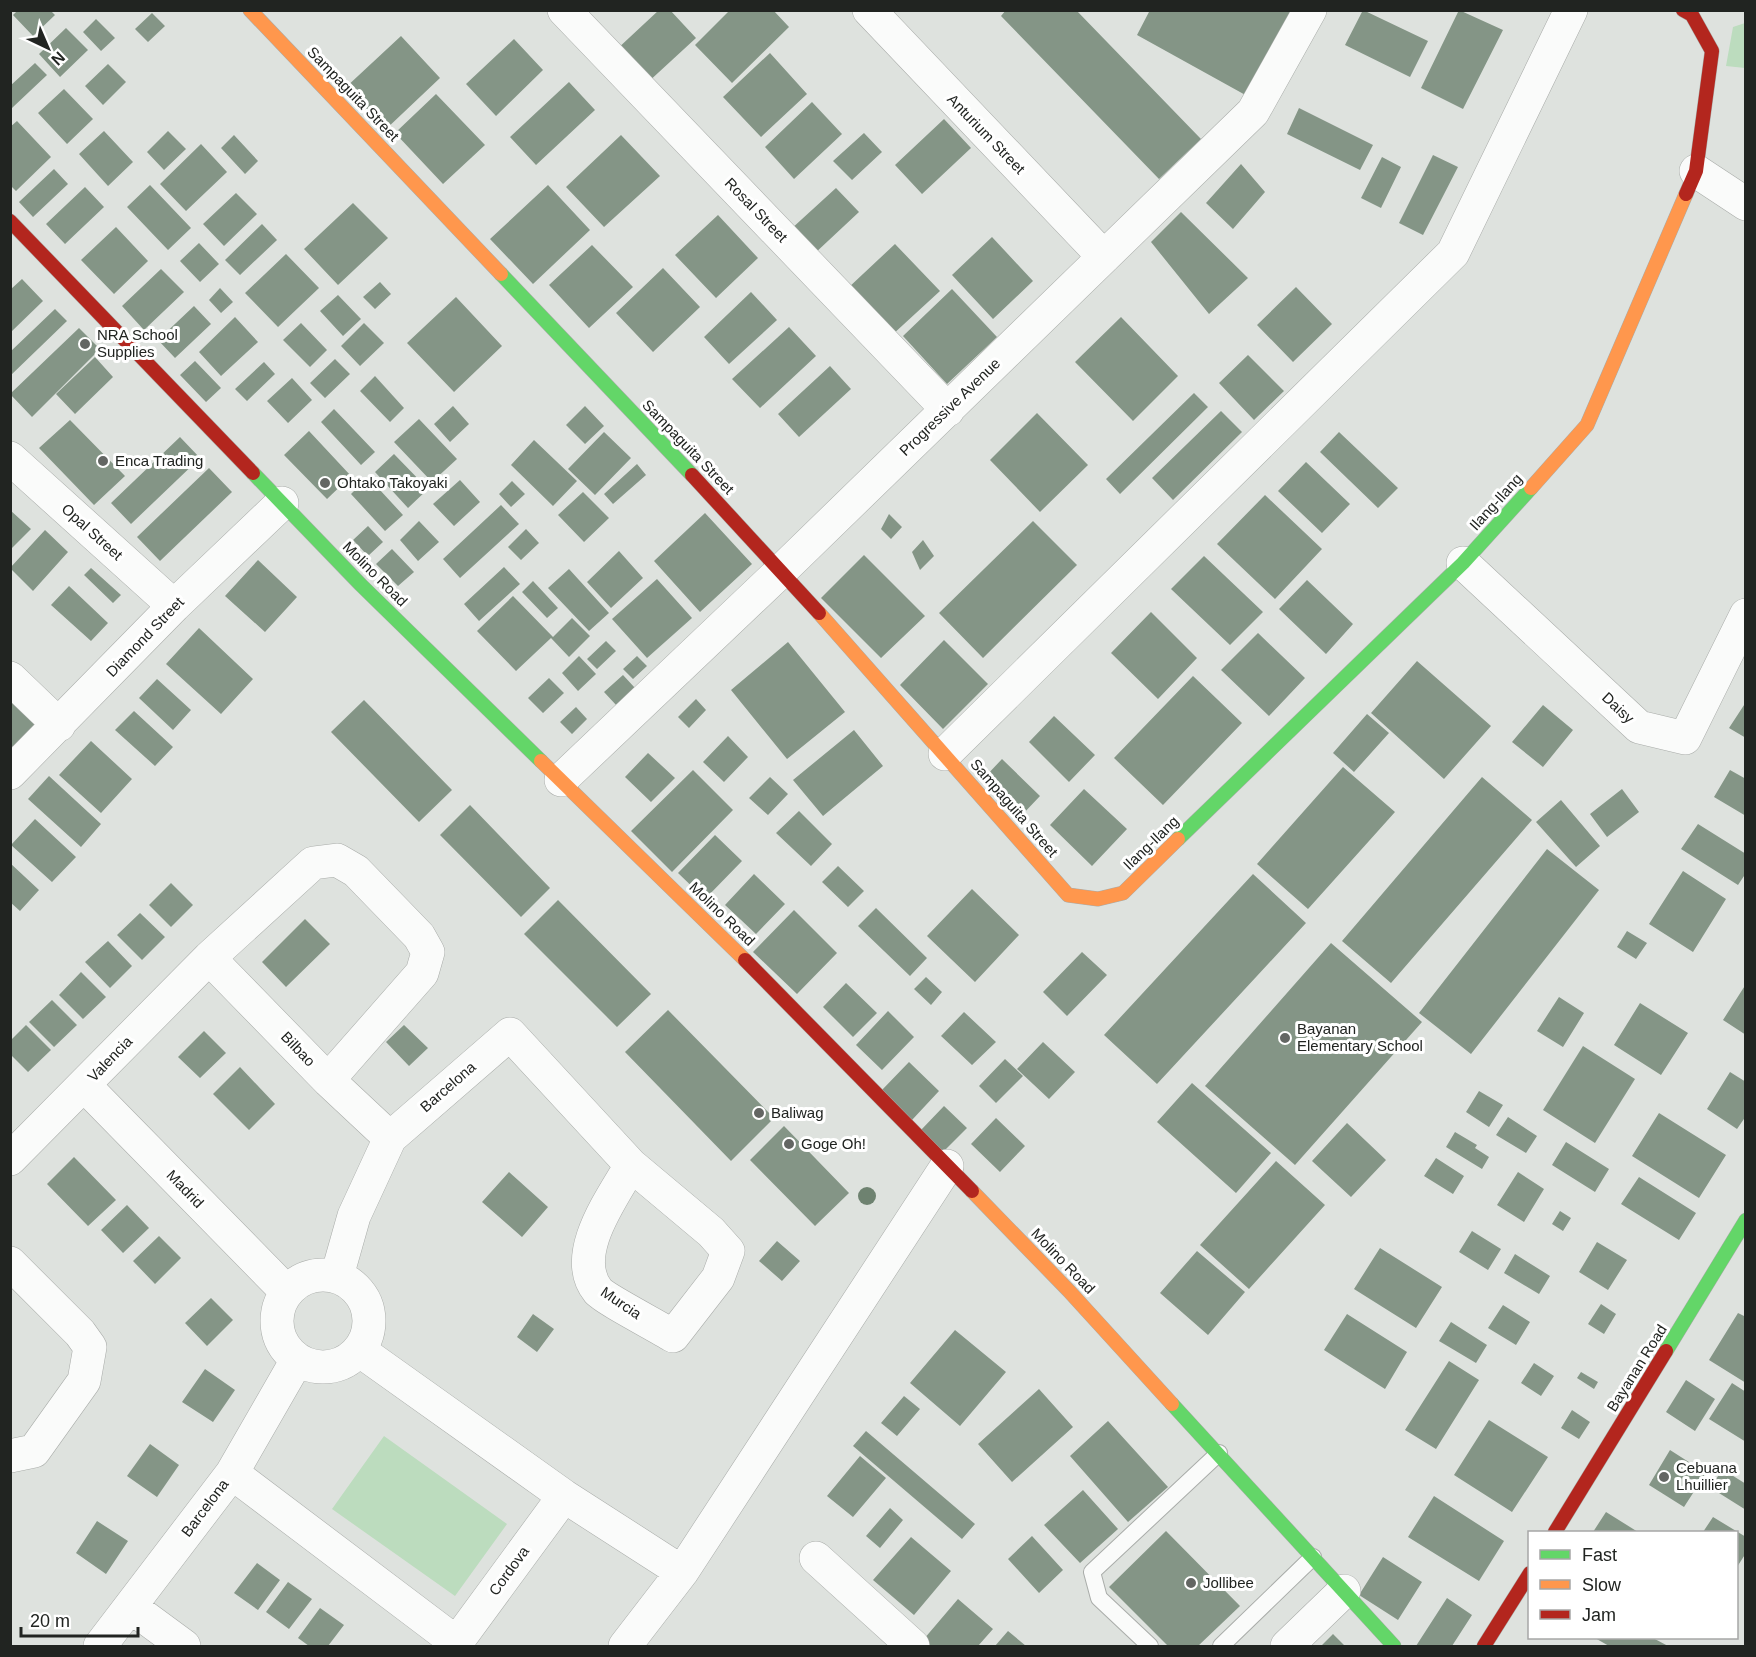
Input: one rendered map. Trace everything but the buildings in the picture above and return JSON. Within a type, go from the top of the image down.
[{"type":"main road","name":"Sampaguita Street","points":[[250,10],[782,570],[1068,895],[1098,899]]},
{"type":"main road","name":"Ilang-Ilang","points":[[1098,899],[1123,893],[1463,563],[1587,425],[1696,171],[1712,51],[1692,15],[1683,10]]},
{"type":"main road","name":"Molino Road","points":[[10,221],[370,593],[776,991],[1082,1304],[1394,1647]]},
{"type":"main road","name":"Bayanan Road","points":[[1555,1531],[1746,1220]]},
{"type":"main road","points":[[1484,1647],[1528,1576]]},
{"type":"street","name":"Rosal Street","points":[[564,10],[948,410]]},
{"type":"street","name":"Anturium Street","points":[[869,10],[1104,257]]},
{"type":"street","name":"Progressive Avenue","points":[[561,780],[948,410],[1253,112],[1310,10]]},
{"type":"street","points":[[945,754],[1453,253],[1571,10]]},
{"type":"street","points":[[1696,171],[1746,204]]},
{"type":"street","name":"Opal Street","points":[[10,458],[174,606]]},
{"type":"street","name":"Diamond Street","points":[[10,773],[174,606],[282,503]]},
{"type":"street","name":"Daisy","points":[[1463,563],[1639,728],[1684,738],[1746,615]]},
{"type":"street","points":[[10,678],[59,725]]},
{"type":"street","name":"Valencia","points":[[10,1159],[209,958],[313,863],[337,860],[356,871],[420,936],[428,952],[422,973],[328,1080]]},
{"type":"street","name":"Bilbao","points":[[209,958],[328,1080],[390,1138]]},
{"type":"street","name":"Barcelona","points":[[337,1276],[354,1216],[390,1138],[510,1034],[631,1165]]},
{"type":"street","name":"Madrid","points":[[84,1085],[287,1292]]},
{"type":"street","name":"Murcia","points":[[631,1165],[711,1232],[728,1251],[718,1278],[673,1335],[598,1291],[587,1263],[594,1230],[631,1165]]},
{"type":"street","points":[[625,1647],[682,1572],[948,1166]]},
{"type":"street","points":[[10,1263],[80,1333],[90,1347],[84,1381],[34,1451],[10,1456]]},
{"type":"street","points":[[309,1276],[337,1276],[358,1290],[365,1301],[368,1326],[359,1350],[348,1359],[323,1367],[297,1360],[286,1349],[279,1336],[276,1320],[279,1305],[297,1282],[309,1276]]},
{"type":"street","points":[[359,1350],[564,1496],[682,1572]]},
{"type":"street","name":"Barcelona","points":[[100,1647],[232,1473],[297,1360]]},
{"type":"street","points":[[232,1473],[456,1645]]},
{"type":"street","name":"Cordova","points":[[456,1645],[564,1496]]},
{"type":"street","points":[[816,1558],[913,1647]]},
{"type":"street","points":[[1287,1647],[1344,1591]]},
{"type":"street","points":[[131,1607],[184,1647]]},
{"type":"lane","points":[[1150,1647],[1099,1598],[1092,1572],[1219,1453]]},
{"type":"lane","points":[[1221,1647],[1313,1557]]},
{"type":"green space","points":[[1745,23],[1745,68],[1726,66],[1733,27]]},
{"type":"green space","points":[[384,1436],[507,1524],[455,1596],[332,1509]]},
{"type":"traffic: fast","points":[[501,274],[692,475]]},
{"type":"traffic: fast","points":[[253,473],[361,585],[541,761]]},
{"type":"traffic: fast","points":[[1178,839],[1463,563],[1531,488]]},
{"type":"traffic: fast","points":[[1666,1351],[1746,1220]]},
{"type":"traffic: fast","points":[[1172,1404],[1394,1646]]},
{"type":"traffic: slow","points":[[250,10],[501,274]]},
{"type":"traffic: slow","points":[[1531,488],[1587,425],[1686,194]]},
{"type":"traffic: slow","points":[[819,613],[1068,895],[1098,899],[1123,893],[1178,839]]},
{"type":"traffic: slow","points":[[541,761],[745,960]]},
{"type":"traffic: slow","points":[[972,1191],[1069,1291],[1172,1404]]},
{"type":"traffic: jam","points":[[1683,10],[1692,15],[1712,51],[1696,171],[1686,194]]},
{"type":"traffic: jam","points":[[10,221],[253,473]]},
{"type":"traffic: jam","points":[[692,475],[819,613]]},
{"type":"traffic: jam","points":[[745,960],[972,1191]]},
{"type":"traffic: jam","points":[[1556,1531],[1666,1351]]},
{"type":"traffic: jam","points":[[1484,1646],[1528,1576]]},
{"type":"place","name":"NRA School Supplies","points":[[85,344]]},
{"type":"place","name":"Enca Trading","points":[[103,461]]},
{"type":"place","name":"Ohtako Takoyaki","points":[[325,483]]},
{"type":"place","name":"Bayanan Elementary School","points":[[1285,1038]]},
{"type":"place","name":"Baliwag","points":[[759,1113]]},
{"type":"place","name":"Goge Oh!","points":[[789,1144]]},
{"type":"place","name":"Cebuana Lhuillier","points":[[1664,1477]]},
{"type":"place","name":"Jollibee","points":[[1191,1583]]}]
